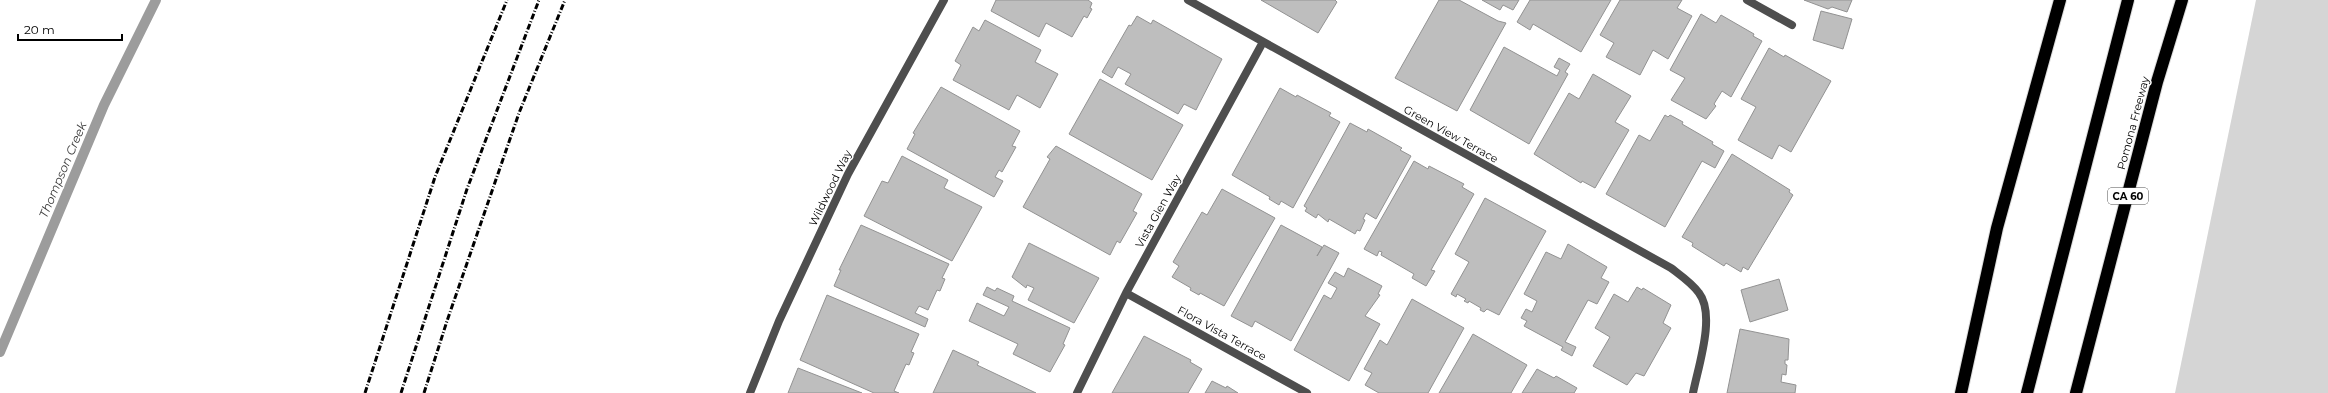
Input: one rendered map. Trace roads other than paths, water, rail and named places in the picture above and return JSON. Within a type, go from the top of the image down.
[{"type":"highway","points":[[1961,393],[1997,228],[2060,0]]},
{"type":"highway","points":[[2027,393],[2128,0]]},
{"type":"highway","name":"Pomona Freeway","points":[[2076,393],[2157,82],[2182,0]]},
{"type":"street","name":"Wildwood Way","points":[[750,393],[778,321],[848,174],[944,0]]},
{"type":"street","name":"Green View Terrace","points":[[1188,0],[1671,268],[1700,293],[1706,310],[1706,328],[1693,393]]},
{"type":"street","points":[[1747,0],[1792,25]]},
{"type":"street","name":"Vista Glen Way","points":[[1077,393],[1126,293],[1263,42]]},
{"type":"street","name":"Flora Vista Terrace","points":[[1126,293],[1307,393]]},
{"type":"waterway","name":"Thompson Creek","points":[[0,352],[104,105],[156,0]]},
{"type":"railway","points":[[365,393],[435,177],[507,0]]},
{"type":"railway","points":[[401,393],[467,189],[539,0]]},
{"type":"railway","points":[[424,393],[447,321],[519,113],[565,0]]}]
